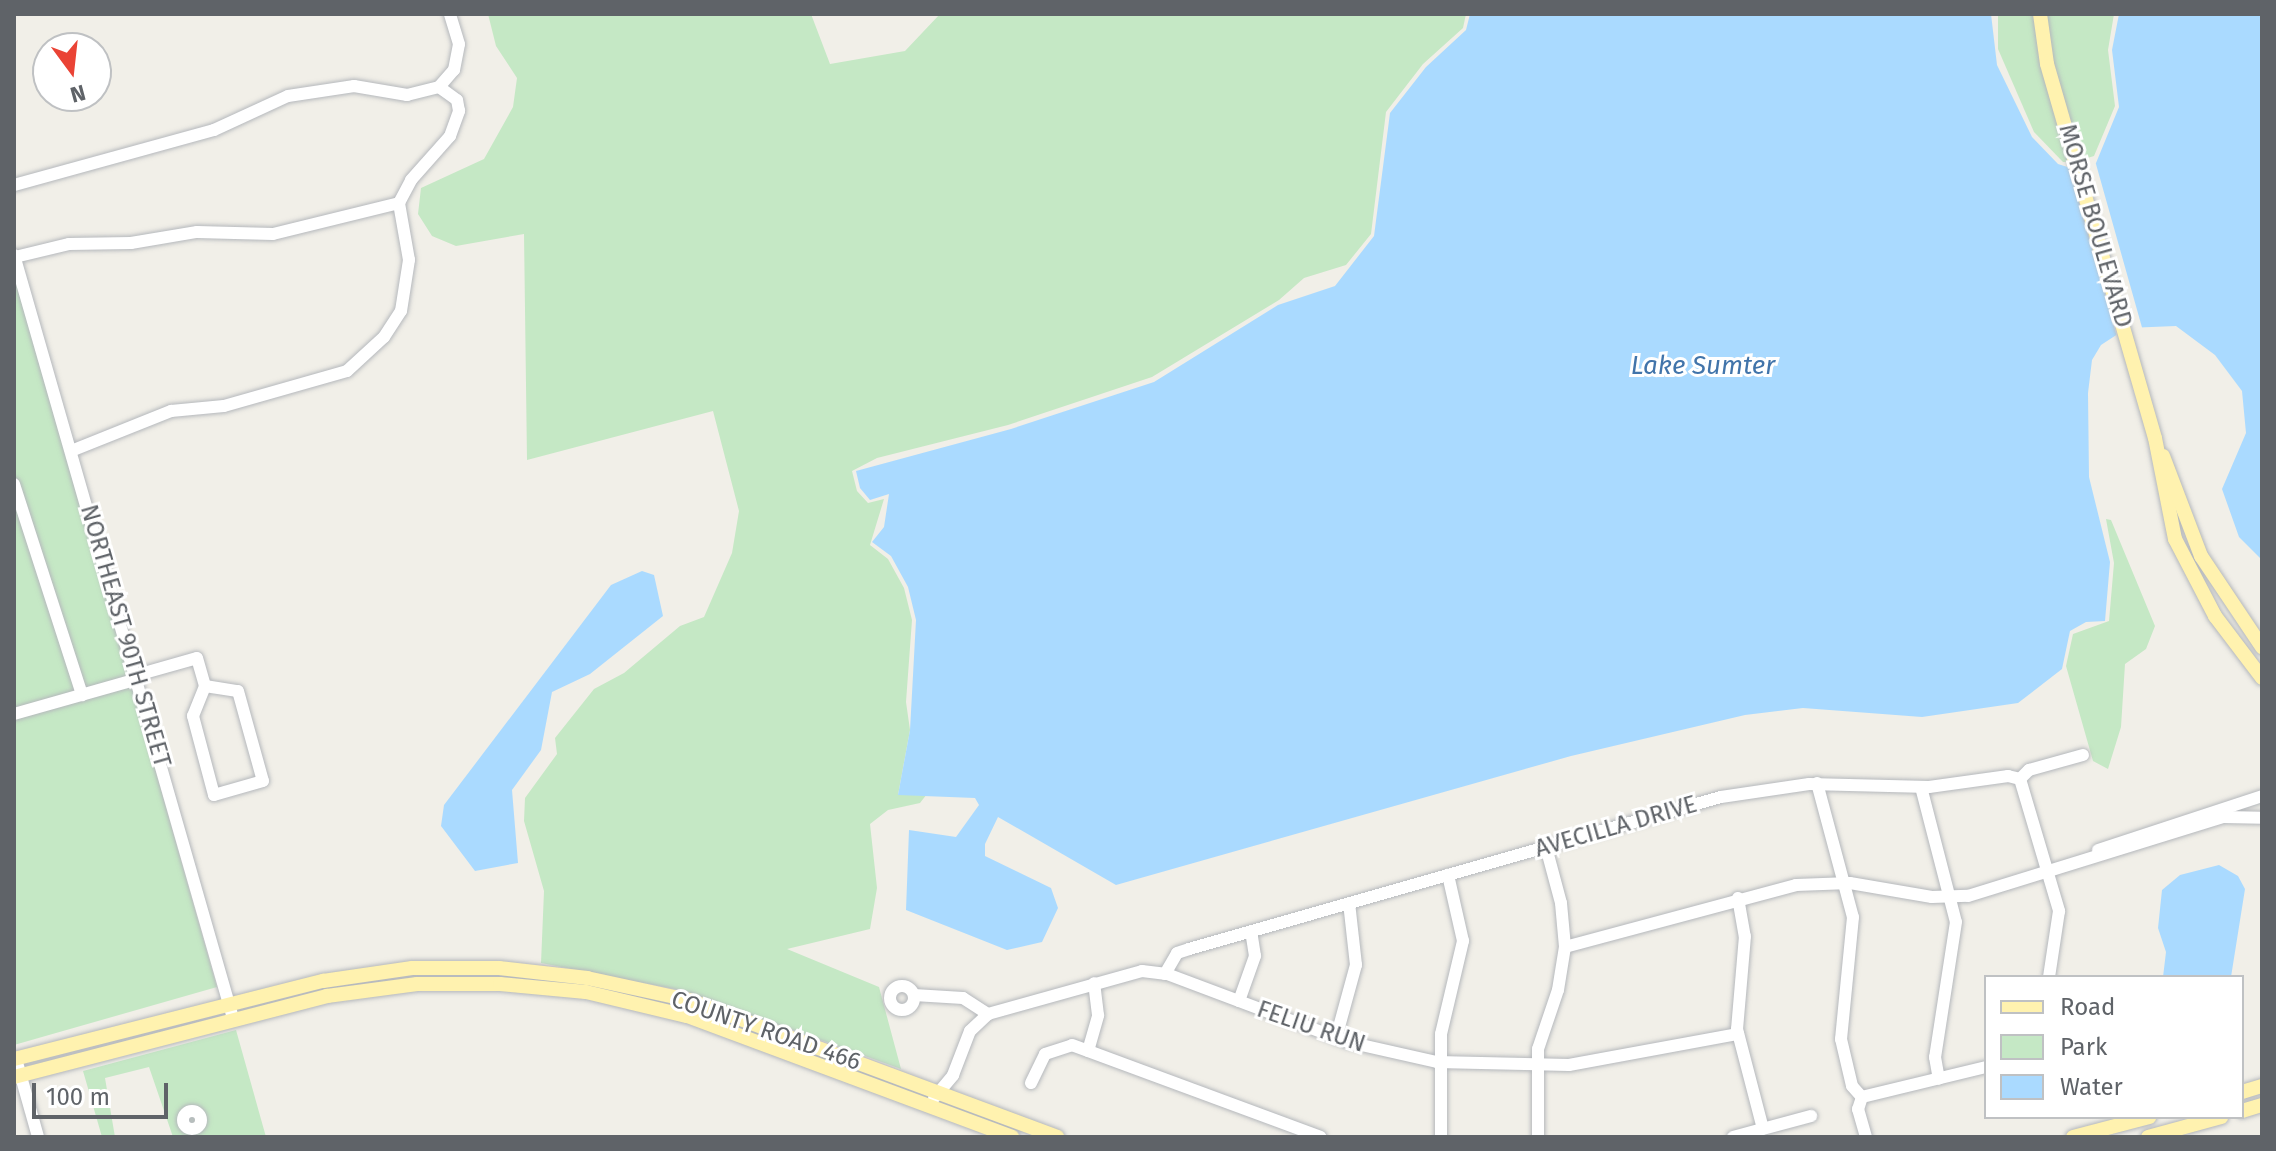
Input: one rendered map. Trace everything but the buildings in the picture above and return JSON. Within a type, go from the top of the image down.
[{"type":"main road","name":"MORSE BOULEVARD","points":[[2040,14],[2047,64],[2155,438],[2175,539],[2215,616],[2262,678]]},
{"type":"main road","name":"MORSE BOULEVARD","points":[[2155,438],[2201,556],[2262,647]]},
{"type":"main road","name":"COUNTY ROAD 466","points":[[15,1059],[228,1002],[412,968],[499,968],[587,978],[689,1000],[934,1100],[1012,1137]]},
{"type":"main road","name":"COUNTY ROAD 466","points":[[17,1076],[327,996],[417,984],[586,992],[687,1016],[934,1100],[1057,1137]]},
{"type":"main road","points":[[2073,1137],[2141,1119]]},
{"type":"main road","points":[[2148,1137],[2214,1119]]},
{"type":"street","points":[[14,185],[158,146],[191,132],[214,130],[288,96],[354,86],[407,95],[439,87],[454,70],[459,44],[450,14]]},
{"type":"street","points":[[14,256],[69,244],[131,243],[197,232],[273,234],[399,203],[455,126],[457,100],[439,87]]},
{"type":"street","points":[[71,451],[162,414],[224,406],[355,365],[384,337],[401,311],[409,260],[408,228],[399,203]]},
{"type":"street","name":"NORTHEAST 90TH STREET","points":[[14,256],[233,1018]]},
{"type":"street","points":[[15,492],[82,695]]},
{"type":"street","points":[[14,714],[197,658],[205,686],[193,716],[214,795],[263,781],[238,691],[205,686]]},
{"type":"street","name":"AVECILLA DRIVE","points":[[1165,974],[1177,953],[1731,795],[1817,783],[1921,787],[2010,775],[2020,779],[2029,770],[2083,755]]},
{"type":"street","points":[[2020,779],[2059,915],[2049,975]]},
{"type":"street","points":[[1817,783],[1853,928],[1841,1042],[1852,1086],[1862,1097]]},
{"type":"street","points":[[1921,787],[1956,928],[1935,1057],[1939,1079]]},
{"type":"street","points":[[2074,862],[2118,840],[2262,796]]},
{"type":"street","points":[[1565,947],[1791,886],[1844,883],[1950,898],[2223,817],[2262,818]]},
{"type":"street","points":[[1538,1137],[1536,1066],[1565,947],[1561,903],[1546,847]]},
{"type":"street","points":[[1441,1137],[1442,1025],[1463,941],[1448,875]]},
{"type":"street","points":[[1738,898],[1745,936],[1738,1034],[1763,1129]]},
{"type":"street","points":[[1336,1038],[1356,965],[1349,903]]},
{"type":"street","points":[[1239,1001],[1254,958],[1251,931]]},
{"type":"street","name":"FELIU RUN","points":[[988,1014],[1138,971],[1165,974],[1336,1038],[1440,1062],[1536,1066],[1631,1057],[1738,1034]]},
{"type":"street","points":[[1088,1051],[1098,1015],[1094,983]]},
{"type":"street","points":[[914,995],[963,998],[988,1014],[970,1031],[953,1075],[934,1100]]},
{"type":"street","points":[[1031,1083],[1050,1049],[1066,1045],[1321,1137]]},
{"type":"street","points":[[15,1059],[17,1076],[38,1137]]},
{"type":"street","points":[[1862,1097],[1984,1068]]},
{"type":"street","points":[[1862,1097],[1858,1109],[1866,1137]]},
{"type":"street","points":[[1733,1137],[1811,1116]]},
{"type":"green space","points":[[488,14],[811,14],[830,64],[905,51],[940,14],[1466,14],[1463,28],[1423,64],[1386,112],[1371,234],[1346,265],[1304,278],[1279,300],[1152,377],[1008,425],[877,458],[852,471],[857,491],[868,503],[884,499],[870,545],[888,559],[904,588],[912,620],[906,702],[910,730],[898,795],[927,794],[920,803],[888,810],[870,824],[877,888],[870,929],[787,949],[879,987],[901,1069],[685,991],[541,963],[544,891],[524,821],[525,798],[557,754],[555,738],[594,689],[624,673],[680,626],[704,617],[732,553],[739,511],[713,411],[527,460],[524,234],[456,246],[432,236],[418,214],[421,188],[484,159],[513,107],[517,78],[496,46]]},
{"type":"green space","points":[[1998,14],[2036,14],[2072,162],[2063,162],[2034,132],[1998,49]]},
{"type":"green space","points":[[2045,14],[2114,14],[2108,50],[2115,106],[2094,156],[2081,160],[2052,63]]},
{"type":"green space","points":[[14,272],[217,987],[14,1045]]},
{"type":"green space","points":[[2106,519],[2111,520],[2155,626],[2146,649],[2125,664],[2121,727],[2108,769],[2093,761],[2066,666],[2073,634],[2109,621],[2114,563]]},
{"type":"green space","points":[[236,1030],[266,1137],[173,1137],[149,1067],[105,1078],[115,1137],[102,1137],[83,1071]]},
{"type":"water","name":"Lake Sumter","points":[[1470,14],[1991,14],[1997,65],[2032,137],[2058,164],[2083,172],[2096,163],[2119,107],[2112,50],[2119,14],[2262,14],[2262,560],[2239,537],[2222,489],[2246,433],[2242,391],[2215,355],[2176,326],[2127,328],[2101,345],[2092,360],[2088,393],[2089,477],[2110,562],[2105,621],[2086,622],[2070,631],[2062,669],[2018,703],[1922,717],[1803,708],[1745,715],[1571,756],[1116,885],[998,817],[985,844],[985,856],[1051,888],[1058,908],[1042,942],[1007,950],[906,910],[909,830],[956,837],[979,805],[975,798],[898,795],[910,730],[916,620],[908,587],[891,556],[872,542],[884,527],[889,494],[870,500],[860,488],[856,471],[1011,429],[1154,382],[1278,305],[1335,286],[1374,236],[1390,113],[1426,67],[1466,30]]},
{"type":"water","points":[[642,571],[654,575],[663,616],[590,674],[552,692],[541,750],[512,790],[518,863],[475,871],[441,826],[444,805],[611,585]]},
{"type":"water","points":[[2219,865],[2238,876],[2245,889],[2231,975],[2163,975],[2166,952],[2158,928],[2162,890],[2180,875]]},
{"type":"pier","points":[[2094,157],[2143,331],[2117,337],[2068,164],[2088,166]]}]
